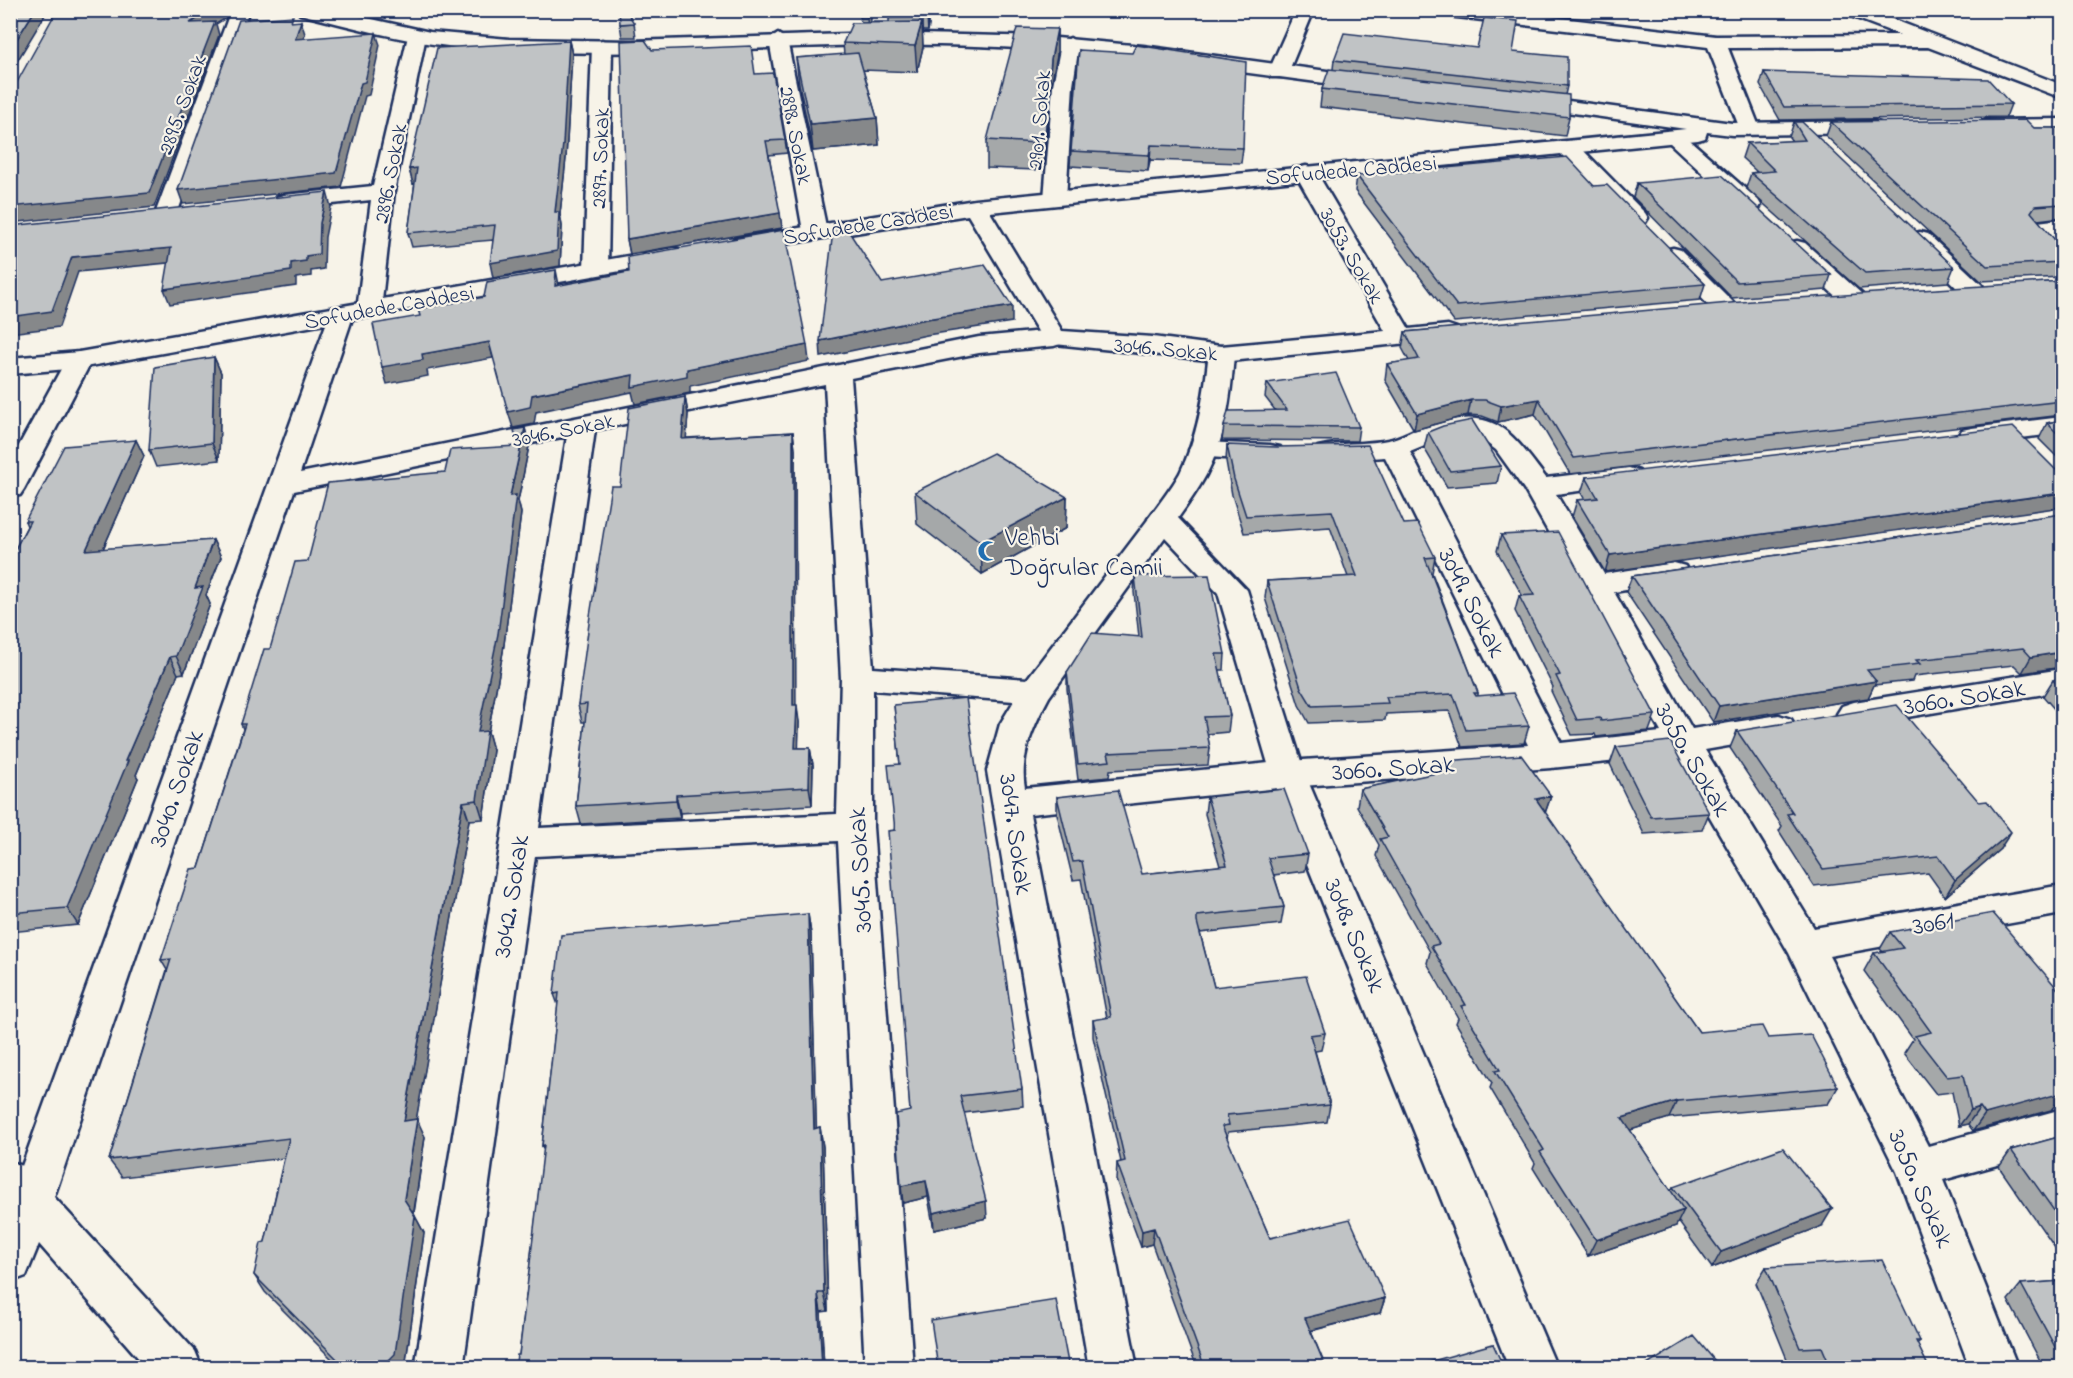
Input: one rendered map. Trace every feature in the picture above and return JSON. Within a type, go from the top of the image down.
[{"type":"street","name":"2895. Sokak","points":[[189,212],[155,216],[240,10]]},
{"type":"street","points":[[306,10],[417,36],[486,43],[602,46],[878,39],[1070,44],[1138,51],[1278,73],[1394,86]]},
{"type":"street","points":[[878,39],[882,10]]},
{"type":"street","points":[[1278,73],[1305,10]]},
{"type":"street","points":[[1440,10],[1716,42],[1932,41]]},
{"type":"street","points":[[1563,10],[1602,29]]},
{"type":"street","points":[[1851,10],[2062,92]]},
{"type":"street","name":"2896. Sokak","points":[[355,313],[417,36]]},
{"type":"street","name":"2898. Sokak","points":[[778,40],[816,231]]},
{"type":"street","points":[[1716,42],[1741,129]]},
{"type":"street","name":"2901. Sokak","points":[[1055,199],[1062,85],[1070,44]]},
{"type":"street","name":"2897. Sokak","points":[[596,269],[602,46]]},
{"type":"street","points":[[1509,99],[1741,129],[1899,127]]},
{"type":"street","points":[[1970,126],[2062,125]]},
{"type":"street","points":[[1803,128],[1829,152]]},
{"type":"street","name":"Sofudede Caddesi","points":[[723,247],[975,207],[1569,149],[1741,129]]},
{"type":"street","points":[[1676,138],[1765,219]]},
{"type":"street","points":[[1569,149],[1656,237],[1738,308],[1691,312]]},
{"type":"street","name":"3053. Sokak","points":[[1306,173],[1401,337]]},
{"type":"street","points":[[257,205],[383,192]]},
{"type":"street","points":[[975,207],[1054,338]]},
{"type":"street","points":[[1905,225],[1984,290],[1937,293]]},
{"type":"street","points":[[2062,226],[2037,228],[2062,254]]},
{"type":"street","points":[[1783,235],[1865,299],[1819,302]]},
{"type":"street","name":"Sofudede Caddesi","points":[[10,366],[79,360],[700,251]]},
{"type":"street","name":"3040. Sokak","points":[[10,1261],[20,1192],[281,485],[355,313]]},
{"type":"street","name":"3046. Sokak","points":[[281,485],[979,345],[1054,338],[1153,345],[1221,354],[1470,331]]},
{"type":"street","name":"3047. Sokak","points":[[1113,1368],[1008,803],[1004,771],[1010,742],[1017,724],[1036,691],[1194,473],[1203,450],[1218,392],[1221,354]]},
{"type":"street","points":[[10,489],[79,360]]},
{"type":"street","name":"3045. Sokak","points":[[838,373],[857,678],[855,827],[889,1368]]},
{"type":"street","name":"3042. Sokak","points":[[439,1368],[582,425]]},
{"type":"street","points":[[1942,440],[2062,425]]},
{"type":"street","name":"3050. Sokak","points":[[1203,450],[1350,453],[1394,448],[1440,431],[1470,426],[1483,427],[1506,444],[1538,488],[1683,742],[1804,945],[1917,1168],[1994,1368]]},
{"type":"street","points":[[2013,431],[2038,456]]},
{"type":"street","name":"3049. Sokak","points":[[1394,448],[1551,756]]},
{"type":"street","points":[[1538,488],[1656,474]]},
{"type":"street","name":"3048. Sokak","points":[[1162,519],[1233,590],[1288,774],[1533,1368]]},
{"type":"street","points":[[1595,585],[1700,570]]},
{"type":"street","points":[[857,678],[1036,691]]},
{"type":"street","name":"3060. Sokak","points":[[1008,803],[1288,774],[1551,756],[1683,742],[2062,680]]},
{"type":"street","points":[[518,843],[855,827]]},
{"type":"street","name":"3061","points":[[1804,945],[2062,899]]},
{"type":"street","points":[[1917,1168],[2062,1128]]},
{"type":"street","points":[[20,1192],[110,1289],[178,1368]]},
{"type":"building","points":[[10,10],[35,10],[10,50]]},
{"type":"building","points":[[57,10],[212,10],[190,23],[215,22],[149,193],[10,207],[10,86],[16,84]]},
{"type":"building","points":[[619,10],[626,10],[634,23],[620,24]]},
{"type":"building","points":[[863,10],[868,10],[867,18],[860,18]]},
{"type":"building","points":[[890,10],[929,11],[927,17],[889,18]]},
{"type":"building","points":[[293,16],[291,22],[301,21],[295,39],[376,33],[365,82],[361,83],[336,173],[178,190],[239,20]]},
{"type":"building","points":[[1484,18],[1518,21],[1513,52],[1567,57],[1567,86],[1334,60],[1344,33],[1477,48]]},
{"type":"building","points":[[922,22],[915,46],[843,43],[852,23]]},
{"type":"building","points":[[1017,28],[1057,29],[1051,59],[1045,137],[1037,137],[1036,143],[987,140]]},
{"type":"building","points":[[645,40],[652,50],[751,46],[755,74],[773,73],[785,140],[766,141],[780,213],[627,239],[621,41]]},
{"type":"building","points":[[569,41],[563,144],[555,212],[559,212],[557,251],[490,263],[495,225],[408,233],[417,168],[409,169],[437,48]]},
{"type":"building","points":[[1136,45],[1246,62],[1243,148],[1151,145],[1149,155],[1071,151],[1079,50],[1132,53]]},
{"type":"building","points":[[858,53],[877,118],[810,124],[796,58]]},
{"type":"building","points":[[1329,69],[1569,95],[1569,117],[1322,89]]},
{"type":"building","points":[[1764,72],[1988,79],[2011,104],[1784,107]]},
{"type":"building","points":[[2026,120],[2034,128],[2062,128],[2062,204],[2035,206],[2031,212],[2062,247],[2062,262],[1987,266],[1831,122]]},
{"type":"building","points":[[1794,122],[1802,122],[1954,267],[1865,273],[1751,173],[1775,171],[1747,143],[1805,140]]},
{"type":"building","points":[[1567,157],[1594,186],[1607,185],[1705,284],[1457,306],[1357,176]]},
{"type":"building","points":[[1722,175],[1831,275],[1737,282],[1637,183]]},
{"type":"building","points":[[327,192],[320,223],[319,254],[306,256],[306,261],[291,263],[291,271],[164,289],[171,248],[72,257],[52,311],[10,317],[10,226]]},
{"type":"building","points":[[842,221],[882,283],[985,265],[1012,306],[926,319],[820,341],[834,222]]},
{"type":"building","points":[[784,230],[807,345],[687,369],[687,376],[632,387],[633,375],[532,395],[530,407],[508,412],[489,342],[422,354],[423,360],[382,367],[373,324],[420,316],[418,309],[484,297],[487,282],[556,270],[555,286],[629,272],[628,257]]},
{"type":"building","points":[[2062,281],[2062,401],[1574,458],[1539,399],[1501,406],[1485,400],[1471,400],[1417,414],[1387,364],[1419,359],[1405,332],[1752,301]]},
{"type":"building","points":[[214,357],[212,443],[149,450],[155,367]]},
{"type":"building","points":[[1336,373],[1359,427],[1224,426],[1228,411],[1287,410],[1267,383]]},
{"type":"building","points":[[685,397],[682,439],[793,432],[793,705],[797,705],[795,748],[810,748],[809,787],[676,795],[676,800],[576,806],[587,704],[578,705],[611,486],[620,486],[629,408]]},
{"type":"building","points":[[1472,420],[1501,466],[1450,471],[1428,432],[1443,426]]},
{"type":"building","points":[[2062,420],[2062,438],[2047,423]]},
{"type":"building","points":[[2013,427],[2062,474],[2062,493],[1610,555],[1577,500],[1598,498],[1586,477]]},
{"type":"building","points":[[525,428],[510,496],[516,495],[498,634],[478,732],[487,731],[477,800],[463,802],[404,1121],[417,1119],[404,1199],[415,1216],[395,1354],[381,1368],[346,1368],[254,1275],[261,1243],[265,1242],[289,1138],[109,1160],[171,959],[161,960],[191,869],[199,868],[245,724],[241,724],[264,649],[270,649],[295,562],[308,561],[328,483],[445,472],[450,450],[518,446],[514,430]]},
{"type":"building","points":[[136,440],[86,550],[213,540],[195,588],[203,587],[176,656],[170,657],[125,761],[128,761],[67,908],[10,913],[10,559],[30,521],[25,521],[64,446]]},
{"type":"building","points":[[1227,445],[1276,447],[1368,445],[1404,524],[1418,523],[1435,557],[1425,558],[1478,693],[1474,693],[1476,696],[1513,693],[1529,726],[1466,730],[1453,694],[1386,697],[1388,703],[1312,706],[1301,688],[1267,581],[1357,576],[1332,511],[1246,516],[1234,479]]},
{"type":"building","points":[[993,453],[1067,497],[981,542],[915,492]]},
{"type":"building","points":[[2062,514],[2062,652],[2031,657],[2023,648],[1916,660],[1920,664],[1867,670],[1876,681],[1719,706],[1632,576]]},
{"type":"building","points":[[1558,532],[1655,715],[1601,721],[1600,718],[1577,720],[1556,676],[1560,675],[1519,596],[1534,595],[1501,535]]},
{"type":"building","points":[[1209,575],[1225,654],[1216,654],[1230,716],[1204,717],[1210,748],[1108,753],[1110,761],[1078,764],[1067,672],[1092,633],[1142,637],[1135,576]]},
{"type":"building","points":[[2062,678],[2062,691],[2053,680]]},
{"type":"building","points":[[966,698],[1022,1089],[960,1096],[986,1201],[933,1213],[926,1181],[901,1186],[896,1114],[910,1111],[888,831],[895,830],[888,765],[900,764],[894,705]]},
{"type":"building","points":[[1897,705],[1979,802],[1987,801],[2011,832],[1955,880],[1938,856],[1823,869],[1787,814],[1793,813],[1737,731]]},
{"type":"building","points":[[1670,741],[1709,813],[1651,817],[1616,747]]},
{"type":"building","points":[[1521,755],[1551,796],[1536,799],[1699,1032],[1762,1026],[1768,1038],[1811,1035],[1838,1087],[1677,1101],[1622,1118],[1684,1210],[1596,1240],[1540,1152],[1544,1150],[1495,1071],[1500,1070],[1461,1006],[1466,1005],[1431,946],[1439,944],[1380,839],[1388,837],[1360,789],[1446,771],[1441,764],[1458,760]]},
{"type":"building","points":[[1284,789],[1308,854],[1268,858],[1284,907],[1197,916],[1197,922],[1214,987],[1306,976],[1325,1033],[1310,1035],[1330,1105],[1227,1115],[1229,1125],[1222,1126],[1270,1238],[1350,1219],[1385,1298],[1305,1318],[1326,1368],[1205,1368],[1154,1228],[1142,1231],[1117,1163],[1125,1161],[1093,1020],[1111,1017],[1082,861],[1073,862],[1057,797],[1118,790],[1142,874],[1227,865],[1207,797]]},
{"type":"building","points":[[1993,913],[2062,994],[2062,1093],[1985,1114],[1980,1107],[1971,1110],[1963,1075],[1947,1077],[1915,1036],[1931,1032],[1874,953],[1903,948],[1890,932]]},
{"type":"building","points":[[808,914],[814,1129],[820,1127],[824,1293],[818,1293],[822,1368],[515,1368],[517,1355],[519,1355],[544,1145],[542,1146],[559,993],[554,994],[561,935]]},
{"type":"building","points":[[2062,1136],[2062,1222],[2011,1150]]},
{"type":"building","points":[[1783,1148],[1832,1209],[1721,1252],[1673,1187]]},
{"type":"building","points":[[1882,1260],[1920,1341],[1916,1341],[1929,1368],[1831,1368],[1822,1347],[1800,1348],[1766,1267]]},
{"type":"building","points":[[2062,1281],[2062,1356],[2060,1356],[2021,1284]]},
{"type":"building","points":[[1056,1300],[1069,1368],[938,1368],[931,1320]]},
{"type":"building","points":[[1694,1336],[1721,1368],[1642,1368]]},
{"type":"building","points":[[1493,1344],[1504,1368],[1424,1368],[1422,1364]]},
{"type":"place","name":"Vehbi Doğrular Camii","points":[[988,551]]}]
